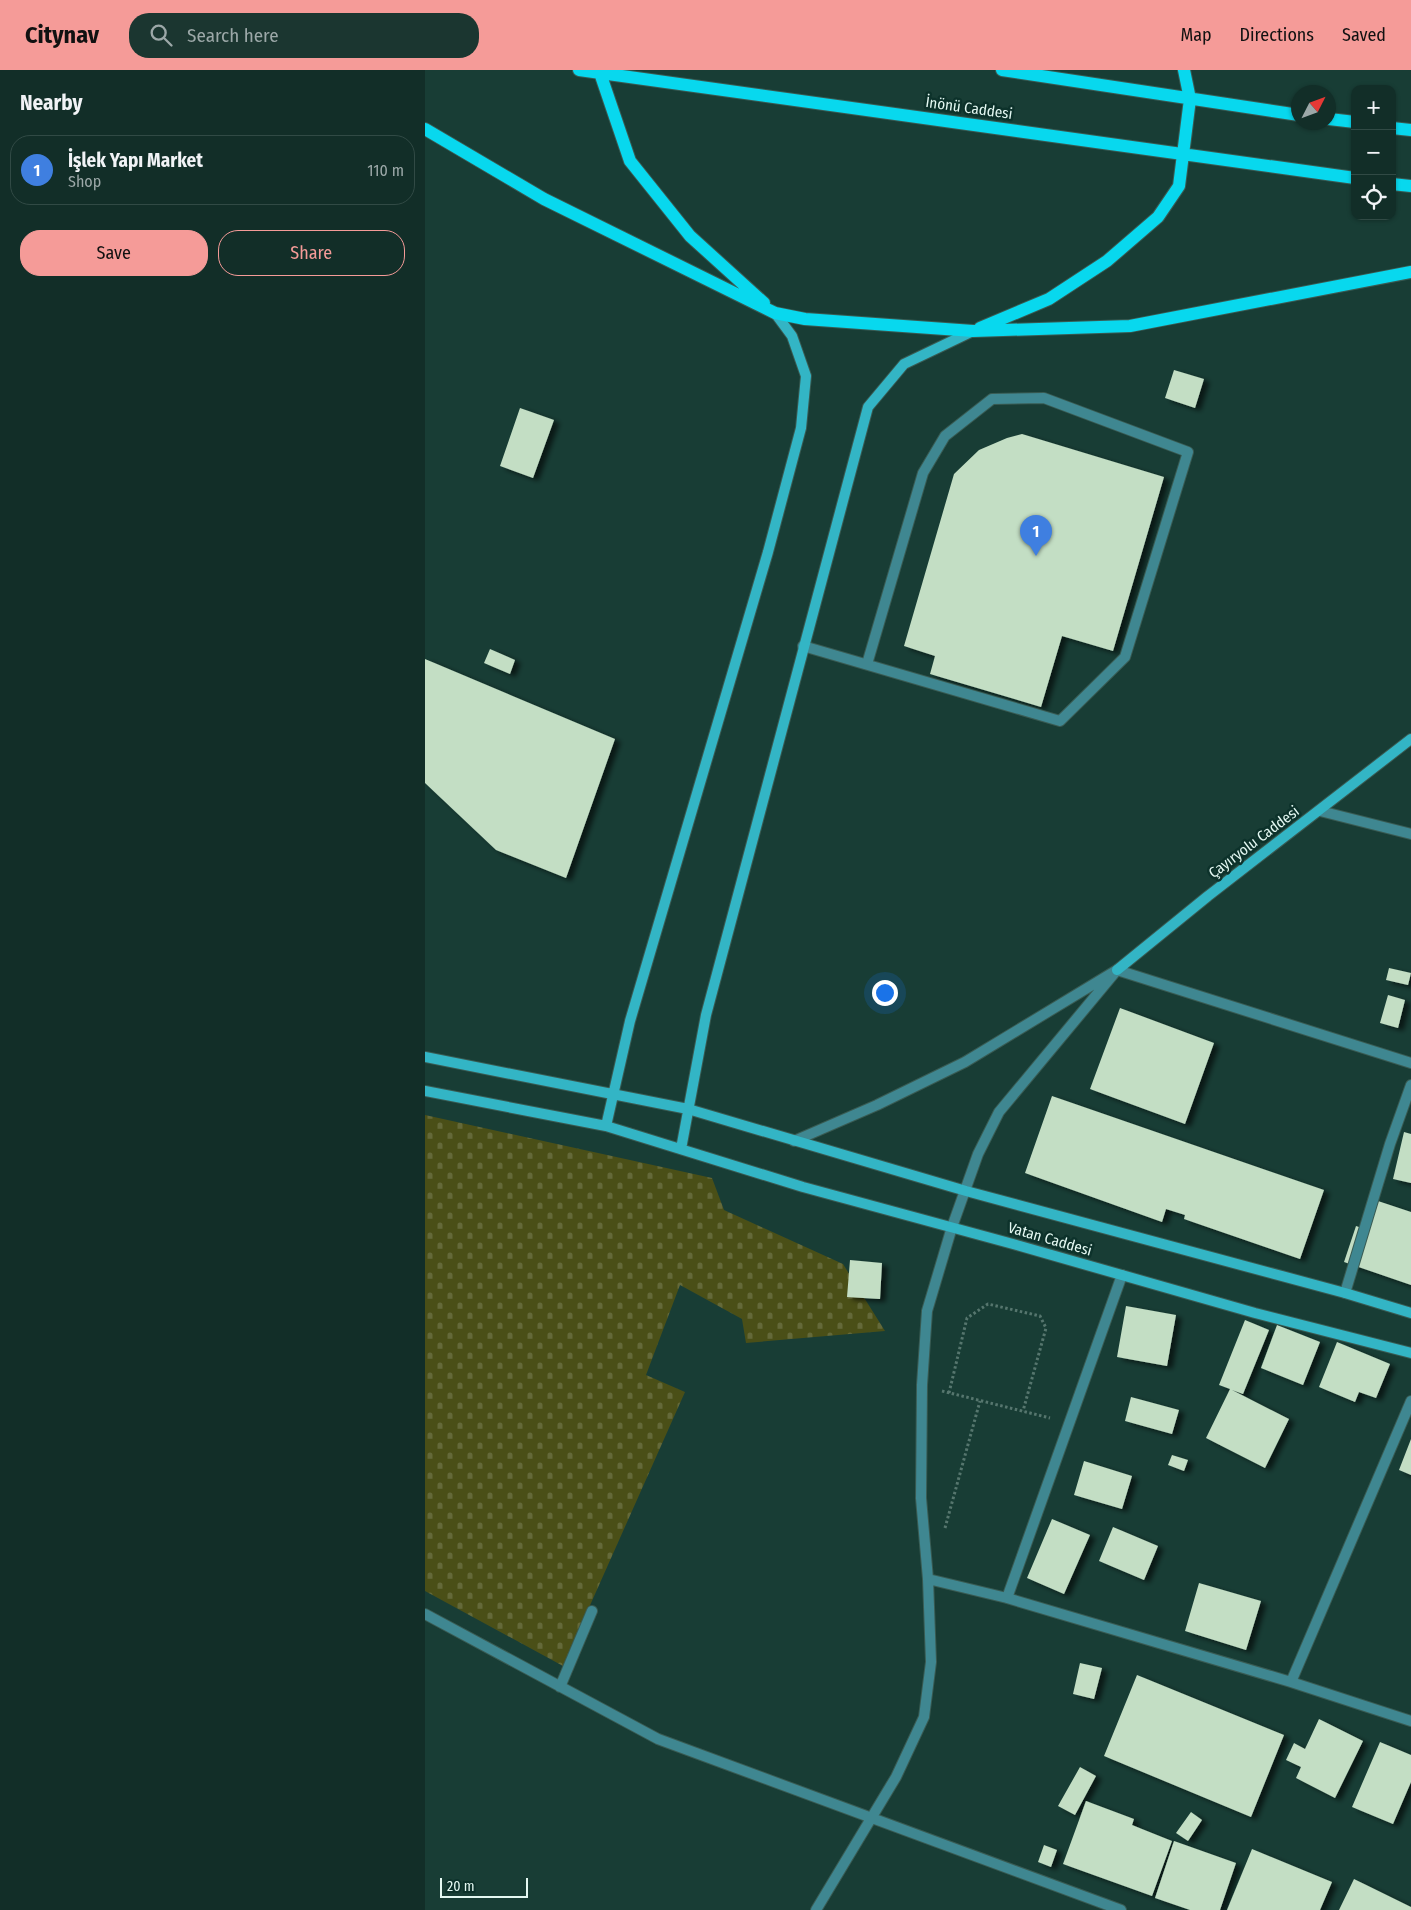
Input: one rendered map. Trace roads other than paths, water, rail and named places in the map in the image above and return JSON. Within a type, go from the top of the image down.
[{"type":"main road","name":"İnönü Caddesi","points":[[579,70],[1351,177]]},
{"type":"main road","points":[[1002,70],[1291,113]]},
{"type":"main road","points":[[681,1149],[706,1015],[868,407],[903,364],[973,331],[1049,299],[1107,261],[1158,217],[1179,186],[1190,99],[1185,70]]},
{"type":"main road","points":[[599,72],[630,161],[689,236],[775,314],[792,336],[806,376],[801,428],[768,552],[630,1021],[606,1126]]},
{"type":"main road","points":[[1336,120],[1351,122]]},
{"type":"main road","points":[[1396,128],[1411,130]]},
{"type":"main road","points":[[425,129],[545,199],[775,314],[805,319],[973,331],[1130,326],[1411,272]]},
{"type":"main road","points":[[1396,184],[1411,186]]},
{"type":"main road","name":"Çayıryolu Caddesi","points":[[1117,970],[1208,896],[1411,740]]},
{"type":"main road","name":"Vatan Caddesi","points":[[425,1056],[688,1109],[966,1191],[1345,1293],[1411,1313]]},
{"type":"main road","name":"Vatan Caddesi","points":[[425,1091],[606,1126],[803,1187],[952,1227],[1255,1314],[1411,1353]]},
{"type":"street","points":[[803,646],[1060,722],[1125,657],[1188,452],[1044,398],[992,399],[945,436],[923,473],[867,664]]},
{"type":"street","points":[[1320,811],[1411,834]]},
{"type":"street","points":[[794,1140],[838,1123],[965,1062],[1117,970],[1411,1063]]},
{"type":"street","points":[[816,1910],[896,1777],[924,1717],[931,1662],[928,1579],[921,1498],[922,1386],[927,1311],[952,1227],[978,1154],[999,1112],[1117,970]]},
{"type":"street","points":[[1345,1293],[1390,1144],[1411,1085]]},
{"type":"street","points":[[1007,1598],[1122,1275]]},
{"type":"street","points":[[1291,1682],[1411,1401]]},
{"type":"street","points":[[928,1579],[1007,1598],[1291,1682],[1411,1721]]},
{"type":"street","points":[[560,1687],[592,1611]]},
{"type":"street","points":[[425,1614],[658,1739],[871,1820],[1121,1910]]},
{"type":"place","name":"İşlek Yapı Market","points":[[1036,556]]}]
